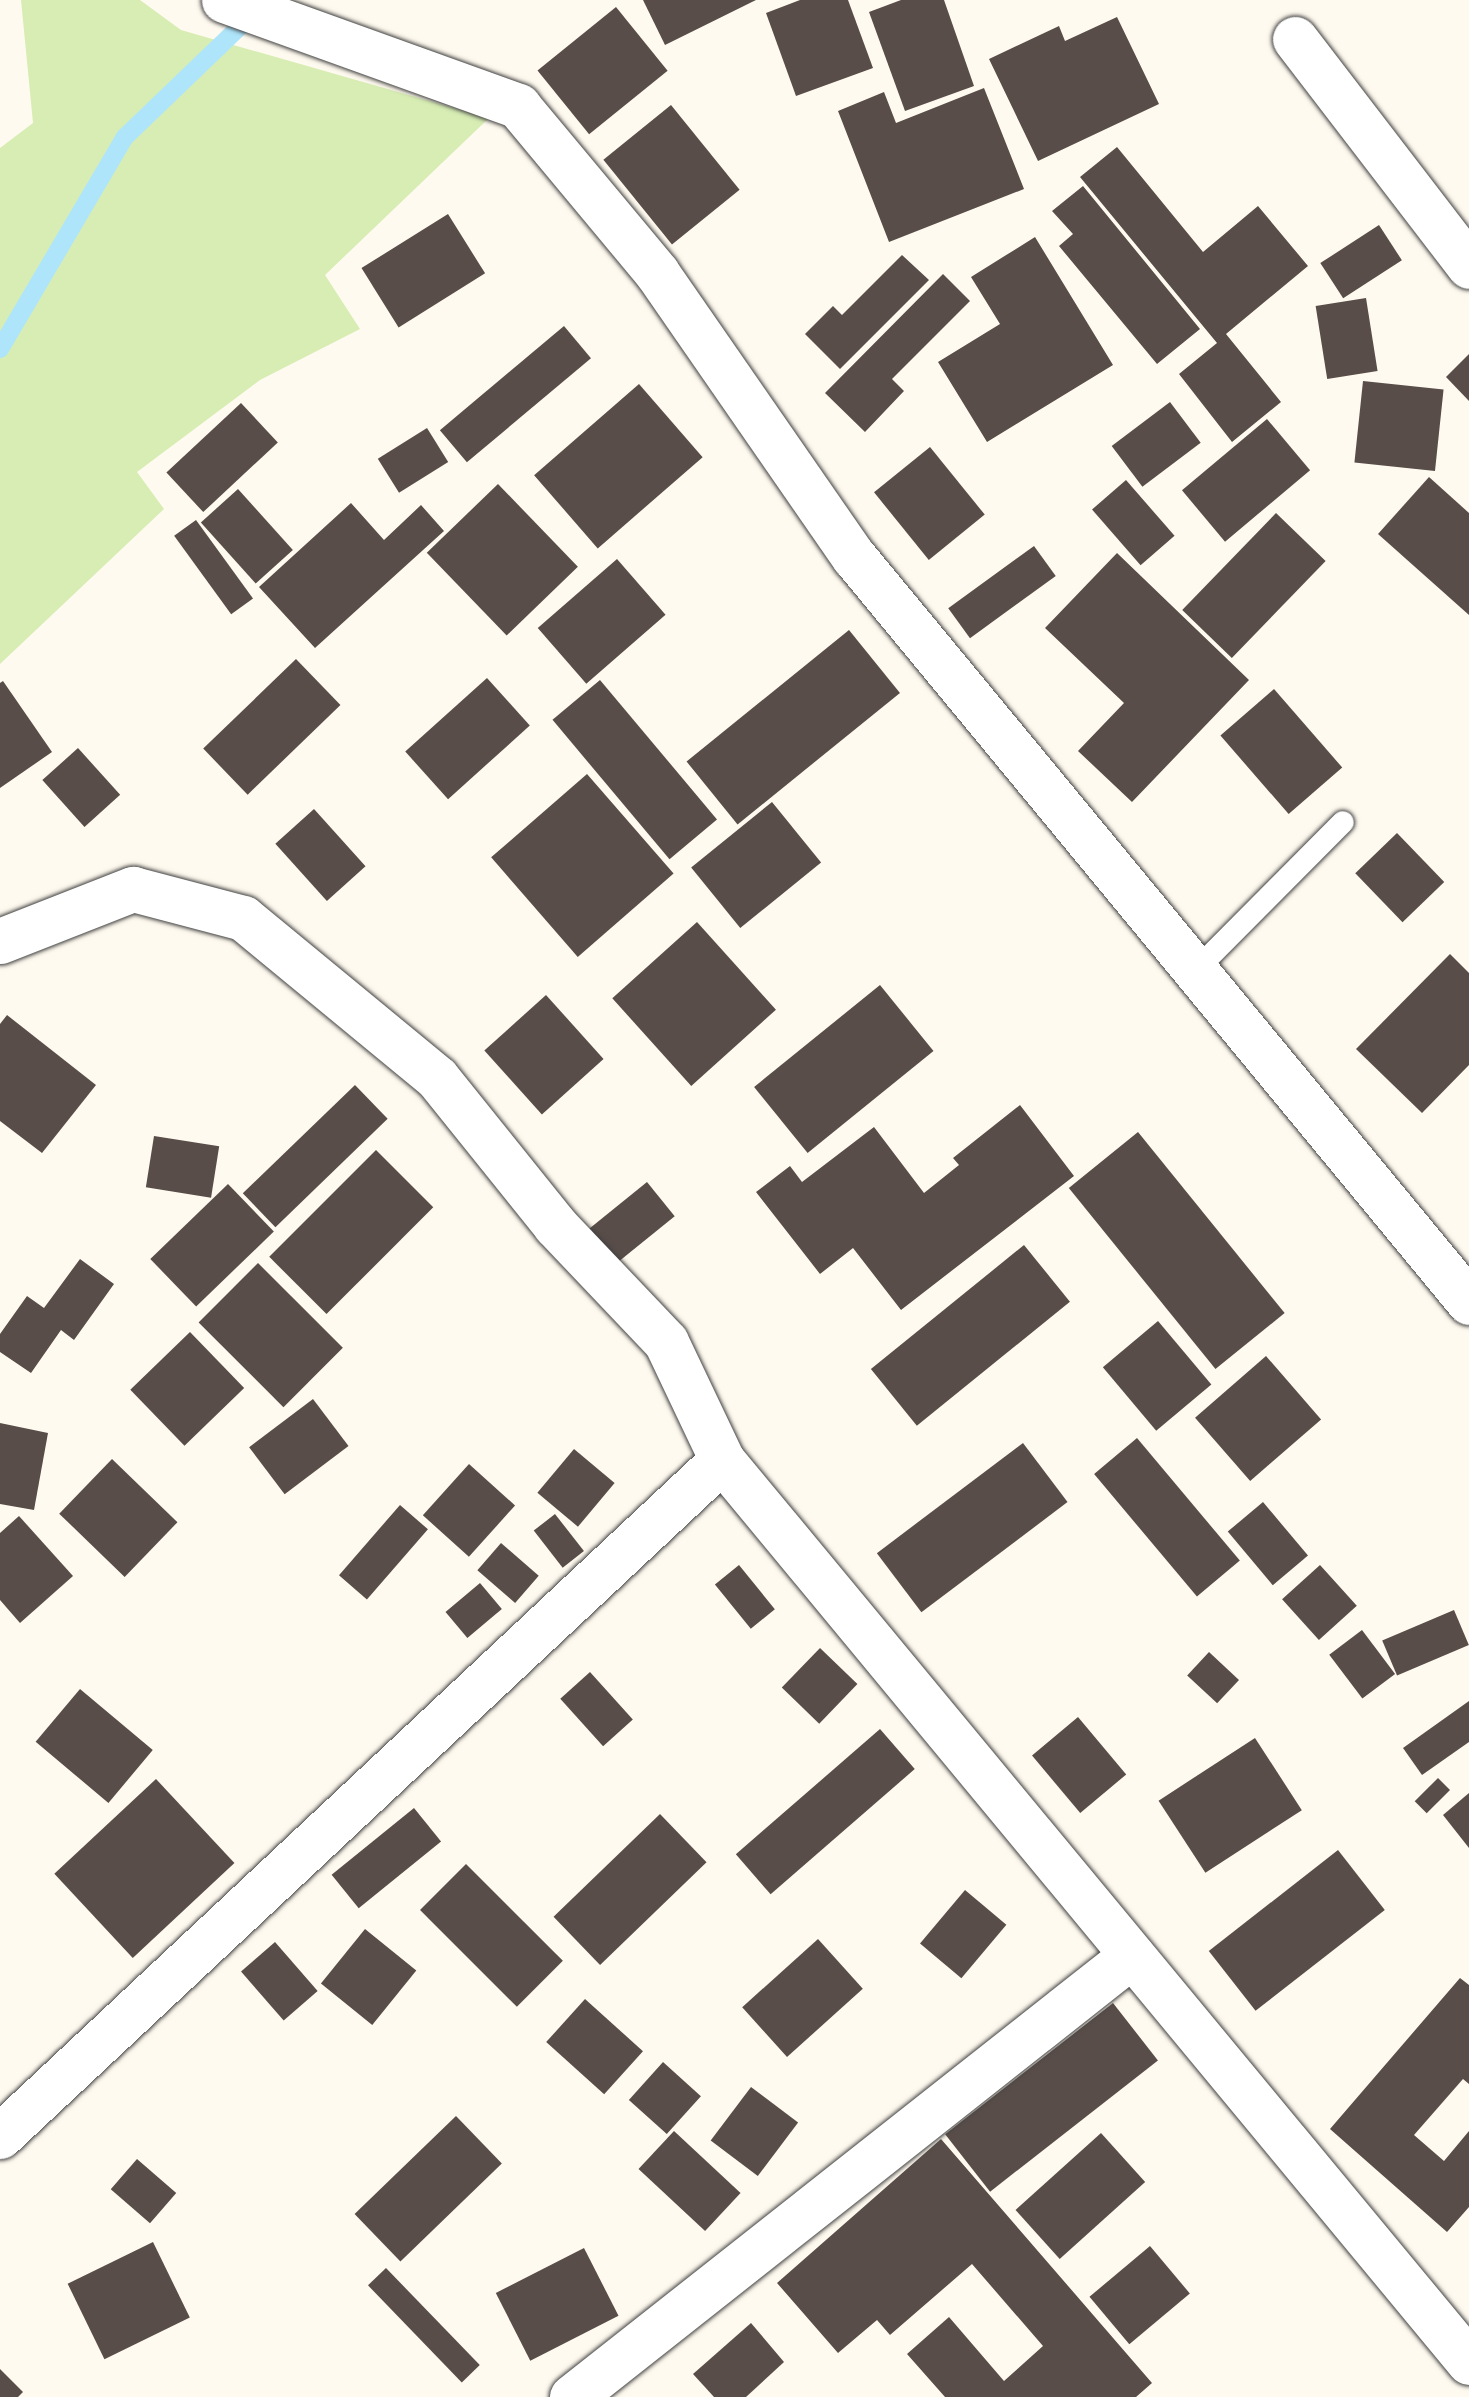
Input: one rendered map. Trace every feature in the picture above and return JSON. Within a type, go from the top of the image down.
[{"type":"street","points":[[225,0],[518,106],[657,273],[854,556],[1469,1302]]},
{"type":"street","points":[[1295,39],[1469,266]]},
{"type":"street","points":[[0,941],[133,889],[243,918],[437,1078],[555,1225],[666,1342],[722,1460],[1469,2362]]},
{"type":"street","points":[[0,2136],[722,1460]]},
{"type":"street","points":[[572,2397],[1132,1955]]},
{"type":"lane","points":[[1194,972],[1343,822]]},
{"type":"green space","points":[[21,0],[140,0],[181,30],[489,118],[325,275],[360,329],[260,380],[137,472],[164,509],[0,664],[0,148],[33,123]]},
{"type":"building","points":[[643,0],[756,0],[665,45]]},
{"type":"building","points":[[800,0],[848,0],[873,68],[796,96],[766,13]]},
{"type":"building","points":[[901,0],[944,0],[974,86],[905,111],[869,12]]},
{"type":"building","points":[[616,7],[668,71],[589,134],[538,71]]},
{"type":"building","points":[[1117,17],[1159,104],[1038,161],[989,59],[1059,26],[1065,41]]},
{"type":"building","points":[[984,88],[1024,189],[889,242],[838,111],[884,92],[896,123]]},
{"type":"building","points":[[671,105],[740,190],[672,244],[603,160]]},
{"type":"building","points":[[1117,147],[1203,252],[1258,206],[1308,266],[1226,334],[1281,402],[1232,442],[1179,374],[1217,343],[1080,177]]},
{"type":"building","points":[[1083,186],[1200,329],[1157,364],[1059,246],[1073,234],[1052,211]]},
{"type":"building","points":[[448,214],[485,273],[399,327],[361,268]]},
{"type":"building","points":[[1379,225],[1402,260],[1343,298],[1320,263]]},
{"type":"building","points":[[1035,237],[1113,365],[987,442],[938,362],[1000,324],[971,277]]},
{"type":"building","points":[[902,255],[929,280],[840,369],[805,334],[833,306],[842,315]]},
{"type":"building","points":[[943,274],[970,301],[892,379],[904,391],[865,432],[825,393]]},
{"type":"building","points":[[1366,298],[1378,371],[1327,379],[1316,306]]},
{"type":"building","points":[[564,326],[591,358],[467,462],[440,430]]},
{"type":"building","points":[[1469,354],[1469,401],[1446,377]]},
{"type":"building","points":[[1363,381],[1444,389],[1435,471],[1354,463]]},
{"type":"building","points":[[639,384],[703,457],[598,548],[534,475]]},
{"type":"building","points":[[1170,402],[1201,443],[1142,487],[1112,446]]},
{"type":"building","points":[[241,403],[278,442],[203,512],[166,473]]},
{"type":"building","points":[[1267,419],[1310,470],[1225,542],[1182,490]]},
{"type":"building","points":[[427,428],[448,462],[399,493],[378,459]]},
{"type":"building","points":[[930,447],[985,515],[929,560],[874,492]]},
{"type":"building","points":[[1429,477],[1469,513],[1469,615],[1378,534]]},
{"type":"building","points":[[1126,480],[1175,536],[1141,565],[1092,510]]},
{"type":"building","points":[[498,484],[578,567],[507,635],[427,553]]},
{"type":"building","points":[[238,489],[293,550],[256,583],[201,522]]},
{"type":"building","points":[[351,503],[384,540],[421,505],[444,531],[315,648],[259,587]]},
{"type":"building","points":[[1276,513],[1326,561],[1232,658],[1182,610]]},
{"type":"building","points":[[196,520],[253,598],[231,614],[174,536]]},
{"type":"building","points":[[1034,546],[1056,576],[970,638],[948,608]]},
{"type":"building","points":[[1117,553],[1249,680],[1132,802],[1078,751],[1124,703],[1045,628]]},
{"type":"building","points":[[617,559],[666,615],[586,684],[538,628]]},
{"type":"building","points":[[849,630],[900,693],[738,824],[687,762]]},
{"type":"building","points":[[296,659],[340,705],[248,795],[203,749]]},
{"type":"building","points":[[487,678],[530,726],[448,799],[405,752]]},
{"type":"building","points":[[600,680],[717,819],[669,859],[553,720]]},
{"type":"building","points":[[3,681],[52,752],[0,788],[0,683]]},
{"type":"building","points":[[1274,689],[1342,767],[1289,814],[1220,736]]},
{"type":"building","points":[[78,748],[120,795],[84,827],[42,780]]},
{"type":"building","points":[[587,774],[674,874],[578,957],[491,857]]},
{"type":"building","points":[[772,802],[821,863],[740,928],[691,867]]},
{"type":"building","points":[[314,809],[366,866],[327,901],[275,844]]},
{"type":"building","points":[[1397,833],[1444,882],[1403,922],[1355,873]]},
{"type":"building","points":[[697,922],[776,1010],[691,1086],[612,998]]},
{"type":"building","points":[[1450,954],[1469,973],[1469,1065],[1422,1113],[1356,1049]]},
{"type":"building","points":[[880,985],[933,1051],[808,1153],[754,1087]]},
{"type":"building","points":[[546,995],[604,1059],[542,1114],[484,1051]]},
{"type":"building","points":[[7,1015],[96,1085],[42,1153],[0,1121],[0,1024]]},
{"type":"building","points":[[355,1085],[388,1119],[275,1227],[243,1193]]},
{"type":"building","points":[[1020,1105],[1074,1176],[901,1310],[853,1248],[820,1274],[756,1192],[790,1166],[802,1182],[874,1127],[924,1193],[959,1165],[953,1158]]},
{"type":"building","points":[[1138,1132],[1285,1313],[1215,1369],[1069,1188]]},
{"type":"building","points":[[154,1136],[219,1146],[211,1198],[146,1187]]},
{"type":"building","points":[[376,1150],[433,1207],[327,1314],[269,1257]]},
{"type":"building","points":[[647,1182],[675,1216],[617,1263],[589,1229]]},
{"type":"building","points":[[228,1184],[274,1231],[196,1306],[150,1259]]},
{"type":"building","points":[[1024,1245],[1070,1302],[917,1426],[871,1369]]},
{"type":"building","points":[[80,1259],[114,1284],[74,1340],[61,1330],[31,1373],[0,1352],[0,1334],[27,1296],[44,1308]]},
{"type":"building","points":[[258,1263],[343,1348],[283,1407],[199,1322]]},
{"type":"building","points":[[1158,1321],[1211,1385],[1156,1431],[1103,1367]]},
{"type":"building","points":[[190,1332],[244,1388],[184,1446],[130,1390]]},
{"type":"building","points":[[1266,1356],[1321,1419],[1250,1481],[1195,1418]]},
{"type":"building","points":[[313,1399],[349,1446],[285,1494],[249,1447]]},
{"type":"building","points":[[0,1423],[48,1433],[34,1510],[0,1504]]},
{"type":"building","points":[[1137,1438],[1240,1561],[1197,1597],[1094,1474]]},
{"type":"building","points":[[1023,1443],[1068,1502],[921,1612],[877,1553]]},
{"type":"building","points":[[574,1449],[615,1483],[578,1527],[537,1493]]},
{"type":"building","points":[[112,1459],[177,1522],[125,1577],[59,1514]]},
{"type":"building","points":[[469,1464],[515,1505],[469,1557],[423,1515]]},
{"type":"building","points":[[1263,1502],[1308,1556],[1273,1585],[1228,1532]]},
{"type":"building","points":[[400,1505],[428,1529],[367,1599],[339,1575]]},
{"type":"building","points":[[555,1514],[584,1551],[563,1568],[534,1531]]},
{"type":"building","points":[[19,1516],[73,1576],[20,1623],[0,1600],[0,1533]]},
{"type":"building","points":[[501,1543],[539,1576],[515,1603],[477,1570]]},
{"type":"building","points":[[739,1565],[775,1609],[751,1629],[715,1585]]},
{"type":"building","points":[[1320,1565],[1357,1606],[1319,1640],[1282,1599]]},
{"type":"building","points":[[480,1583],[502,1609],[467,1638],[446,1612]]},
{"type":"building","points":[[1454,1610],[1469,1645],[1397,1675],[1382,1640]]},
{"type":"building","points":[[1362,1630],[1395,1674],[1362,1699],[1329,1655]]},
{"type":"building","points":[[820,1648],[857,1684],[819,1724],[782,1688]]},
{"type":"building","points":[[1209,1652],[1239,1680],[1217,1703],[1187,1675]]},
{"type":"building","points":[[590,1672],[633,1720],[603,1746],[560,1699]]},
{"type":"building","points":[[80,1689],[153,1750],[108,1803],[36,1742]]},
{"type":"building","points":[[1469,1701],[1469,1742],[1422,1775],[1403,1748]]},
{"type":"building","points":[[1078,1717],[1126,1774],[1080,1813],[1032,1756]]},
{"type":"building","points":[[880,1729],[915,1769],[771,1894],[736,1854]]},
{"type":"building","points":[[1255,1738],[1302,1810],[1205,1873],[1159,1801]]},
{"type":"building","points":[[1438,1778],[1450,1790],[1427,1813],[1415,1801]]},
{"type":"building","points":[[156,1779],[234,1863],[133,1958],[54,1874]]},
{"type":"building","points":[[1469,1793],[1469,1848],[1443,1815]]},
{"type":"building","points":[[414,1808],[441,1841],[359,1908],[332,1875]]},
{"type":"building","points":[[660,1814],[707,1862],[600,1965],[554,1917]]},
{"type":"building","points":[[1338,1850],[1385,1910],[1256,2011],[1209,1951]]},
{"type":"building","points":[[466,1864],[563,1961],[517,2007],[420,1910]]},
{"type":"building","points":[[965,1890],[1006,1925],[961,1978],[920,1944]]},
{"type":"building","points":[[365,1929],[416,1971],[372,2025],[321,1983]]},
{"type":"building","points":[[818,1939],[863,1989],[787,2057],[742,2007]]},
{"type":"building","points":[[275,1942],[318,1991],[284,2021],[241,1972]]},
{"type":"building","points":[[1460,1978],[1469,1985],[1469,2084],[1463,2079],[1414,2135],[1444,2161],[1469,2131],[1469,2207],[1447,2232],[1330,2129]]},
{"type":"building","points":[[585,1999],[643,2051],[604,2094],[546,2042]]},
{"type":"building","points":[[1113,2003],[1158,2061],[990,2192],[945,2134]]},
{"type":"building","points":[[663,2062],[701,2096],[667,2134],[629,2100]]},
{"type":"building","points":[[751,2087],[798,2123],[758,2176],[711,2141]]},
{"type":"building","points":[[456,2116],[502,2163],[400,2261],[355,2214]]},
{"type":"building","points":[[674,2131],[741,2193],[705,2231],[639,2169]]},
{"type":"building","points":[[1101,2133],[1145,2182],[1060,2259],[1016,2210]]},
{"type":"building","points":[[941,2139],[1152,2383],[1136,2397],[945,2397],[907,2354],[949,2317],[1004,2381],[1043,2346],[972,2264],[890,2335],[877,2320],[838,2353],[777,2283]]},
{"type":"building","points":[[137,2159],[176,2193],[150,2223],[111,2189]]},
{"type":"building","points":[[153,2242],[190,2317],[104,2359],[68,2284]]},
{"type":"building","points":[[1150,2246],[1190,2293],[1129,2344],[1089,2297]]},
{"type":"building","points":[[584,2248],[619,2316],[530,2361],[496,2293]]},
{"type":"building","points":[[386,2268],[480,2365],[462,2382],[368,2285]]},
{"type":"building","points":[[751,2323],[784,2362],[746,2397],[714,2397],[693,2374]]},
{"type":"building","points":[[0,2369],[23,2392],[18,2397],[0,2397]]},
{"type":"waterway","points":[[0,349],[125,137],[254,13]]}]
